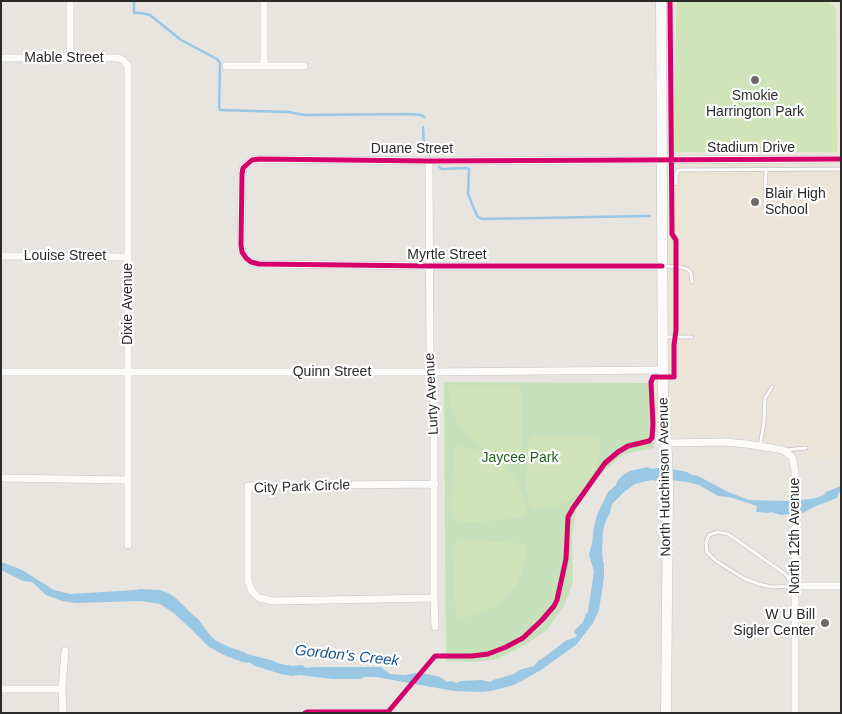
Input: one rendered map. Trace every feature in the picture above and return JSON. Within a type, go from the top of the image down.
[{"type":"main road","name":"North Hutchinson Avenue","points":[[661,1],[663,409],[667,448],[668,489],[666,713]]},
{"type":"street","points":[[70,1],[70,58]]},
{"type":"street","points":[[264,1],[264,66]]},
{"type":"street","name":"Mable Street","points":[[1,58],[118,58],[126,62]]},
{"type":"street","name":"Dixie Avenue","points":[[126,62],[129,70],[128,545]]},
{"type":"street","points":[[226,66],[304,66]]},
{"type":"street","name":"Stadium Drive","points":[[662,160],[841,159]]},
{"type":"street","name":"Duane Street","points":[[241,246],[242,174],[243,168],[252,160],[662,160]]},
{"type":"street","name":"Lurty Avenue","points":[[429,161],[430,364],[434,380],[435,627]]},
{"type":"street","name":"Myrtle Street","points":[[241,246],[246,258],[251,262],[259,264],[662,266]]},
{"type":"street","name":"Louise Street","points":[[1,256],[128,257]]},
{"type":"street","name":"Quinn Street","points":[[1,372],[663,370]]},
{"type":"street","points":[[667,448],[725,442],[783,450]]},
{"type":"street","name":"North 12th Avenue","points":[[783,450],[792,457],[795,472],[795,713]]},
{"type":"street","points":[[1,478],[128,480]]},
{"type":"street","name":"City Park Circle","points":[[434,598],[274,601],[259,598],[252,591],[248,582],[248,486],[435,484]]},
{"type":"street","points":[[795,586],[841,586]]},
{"type":"street","points":[[63,713],[64,652]]},
{"type":"street","points":[[1,689],[62,689]]},
{"type":"lane","points":[[676,184],[678,170],[841,169]]},
{"type":"lane","points":[[764,206],[766,170]]},
{"type":"lane","points":[[662,266],[687,269],[691,273],[692,282]]},
{"type":"lane","points":[[663,337],[692,337]]},
{"type":"lane","points":[[760,446],[765,398],[772,387]]},
{"type":"lane","points":[[783,450],[806,448]]},
{"type":"lane","points":[[722,532],[728,534],[785,574],[795,586],[770,587],[745,579],[711,557],[705,548],[706,539],[714,533],[722,532]]},
{"type":"shaded area","name":"Blair High School","points":[[669,1],[833,1],[841,5],[841,455],[824,460],[802,456],[778,443],[743,436],[675,433],[670,428]]},
{"type":"green space","name":"Smokie Harrington Park","points":[[677,1],[828,1],[836,9],[837,152],[672,152]]},
{"type":"green space","name":"Jaycee Park","points":[[444,382],[649,383],[654,448],[624,454],[605,470],[594,483],[576,509],[572,537],[573,583],[564,606],[547,630],[525,645],[497,659],[473,662],[446,661]]},
{"type":"green space","points":[[447,385],[517,385],[522,391],[522,458],[500,456],[488,452],[474,443],[461,429],[452,412]]},
{"type":"green space","points":[[534,436],[588,436],[599,438],[601,454],[592,479],[584,489],[569,501],[555,506],[539,508],[532,508],[530,505],[526,490],[528,440]]},
{"type":"green space","points":[[454,447],[468,447],[488,454],[505,465],[518,483],[527,517],[458,523],[452,517],[451,505]]},
{"type":"green space","points":[[458,539],[527,544],[523,571],[516,585],[505,599],[489,610],[469,617],[456,617],[452,545]]},
{"type":"water","points":[[648,467],[651,469],[662,467],[687,472],[749,500],[785,501],[811,499],[822,496],[826,492],[841,486],[841,491],[837,498],[803,513],[781,515],[771,512],[756,512],[757,506],[729,497],[718,496],[699,485],[687,482],[662,479],[635,484],[612,504],[605,523],[602,551],[604,578],[599,610],[593,623],[576,645],[541,670],[514,685],[491,691],[454,691],[376,677],[332,679],[281,674],[226,656],[209,647],[175,614],[160,604],[141,601],[76,603],[62,601],[46,595],[32,582],[23,581],[1,570],[1,562],[22,570],[54,590],[70,594],[140,589],[160,590],[177,599],[198,619],[215,640],[247,654],[277,663],[292,666],[303,665],[307,668],[381,667],[390,674],[427,674],[440,677],[447,682],[457,683],[461,681],[482,680],[490,682],[534,666],[565,641],[576,637],[575,630],[583,622],[588,612],[594,571],[589,555],[597,515],[608,492],[623,475],[630,471]]},
{"type":"waterway","points":[[134,1],[134,13],[150,15],[181,40],[217,59],[220,63],[220,110],[288,112],[305,115],[412,114],[424,117]]},
{"type":"waterway","points":[[423,127],[424,146],[429,155]]},
{"type":"waterway","points":[[439,167],[442,169],[469,169],[468,194],[478,217],[482,219],[649,216]]},
{"type":"cycle path","points":[[305,713],[388,712],[435,656],[488,654],[523,638],[542,620],[557,600],[566,559],[568,517],[573,508],[605,463],[628,446],[649,441],[652,438],[651,382],[653,377],[674,377],[676,330],[676,240],[672,234],[670,1]]},
{"type":"cycle path","points":[[662,266],[259,264],[251,262],[242,252],[243,168],[252,160],[259,159],[429,161],[841,159]]},
{"type":"place","name":"Smokie Harrington Park","points":[[755,80]]},
{"type":"place","name":"Blair High School","points":[[755,202]]},
{"type":"place","name":"W U Bill Sigler Center","points":[[825,623]]},
{"type":"water label","name":"Gordon's Creek","points":[[347,656]]}]
